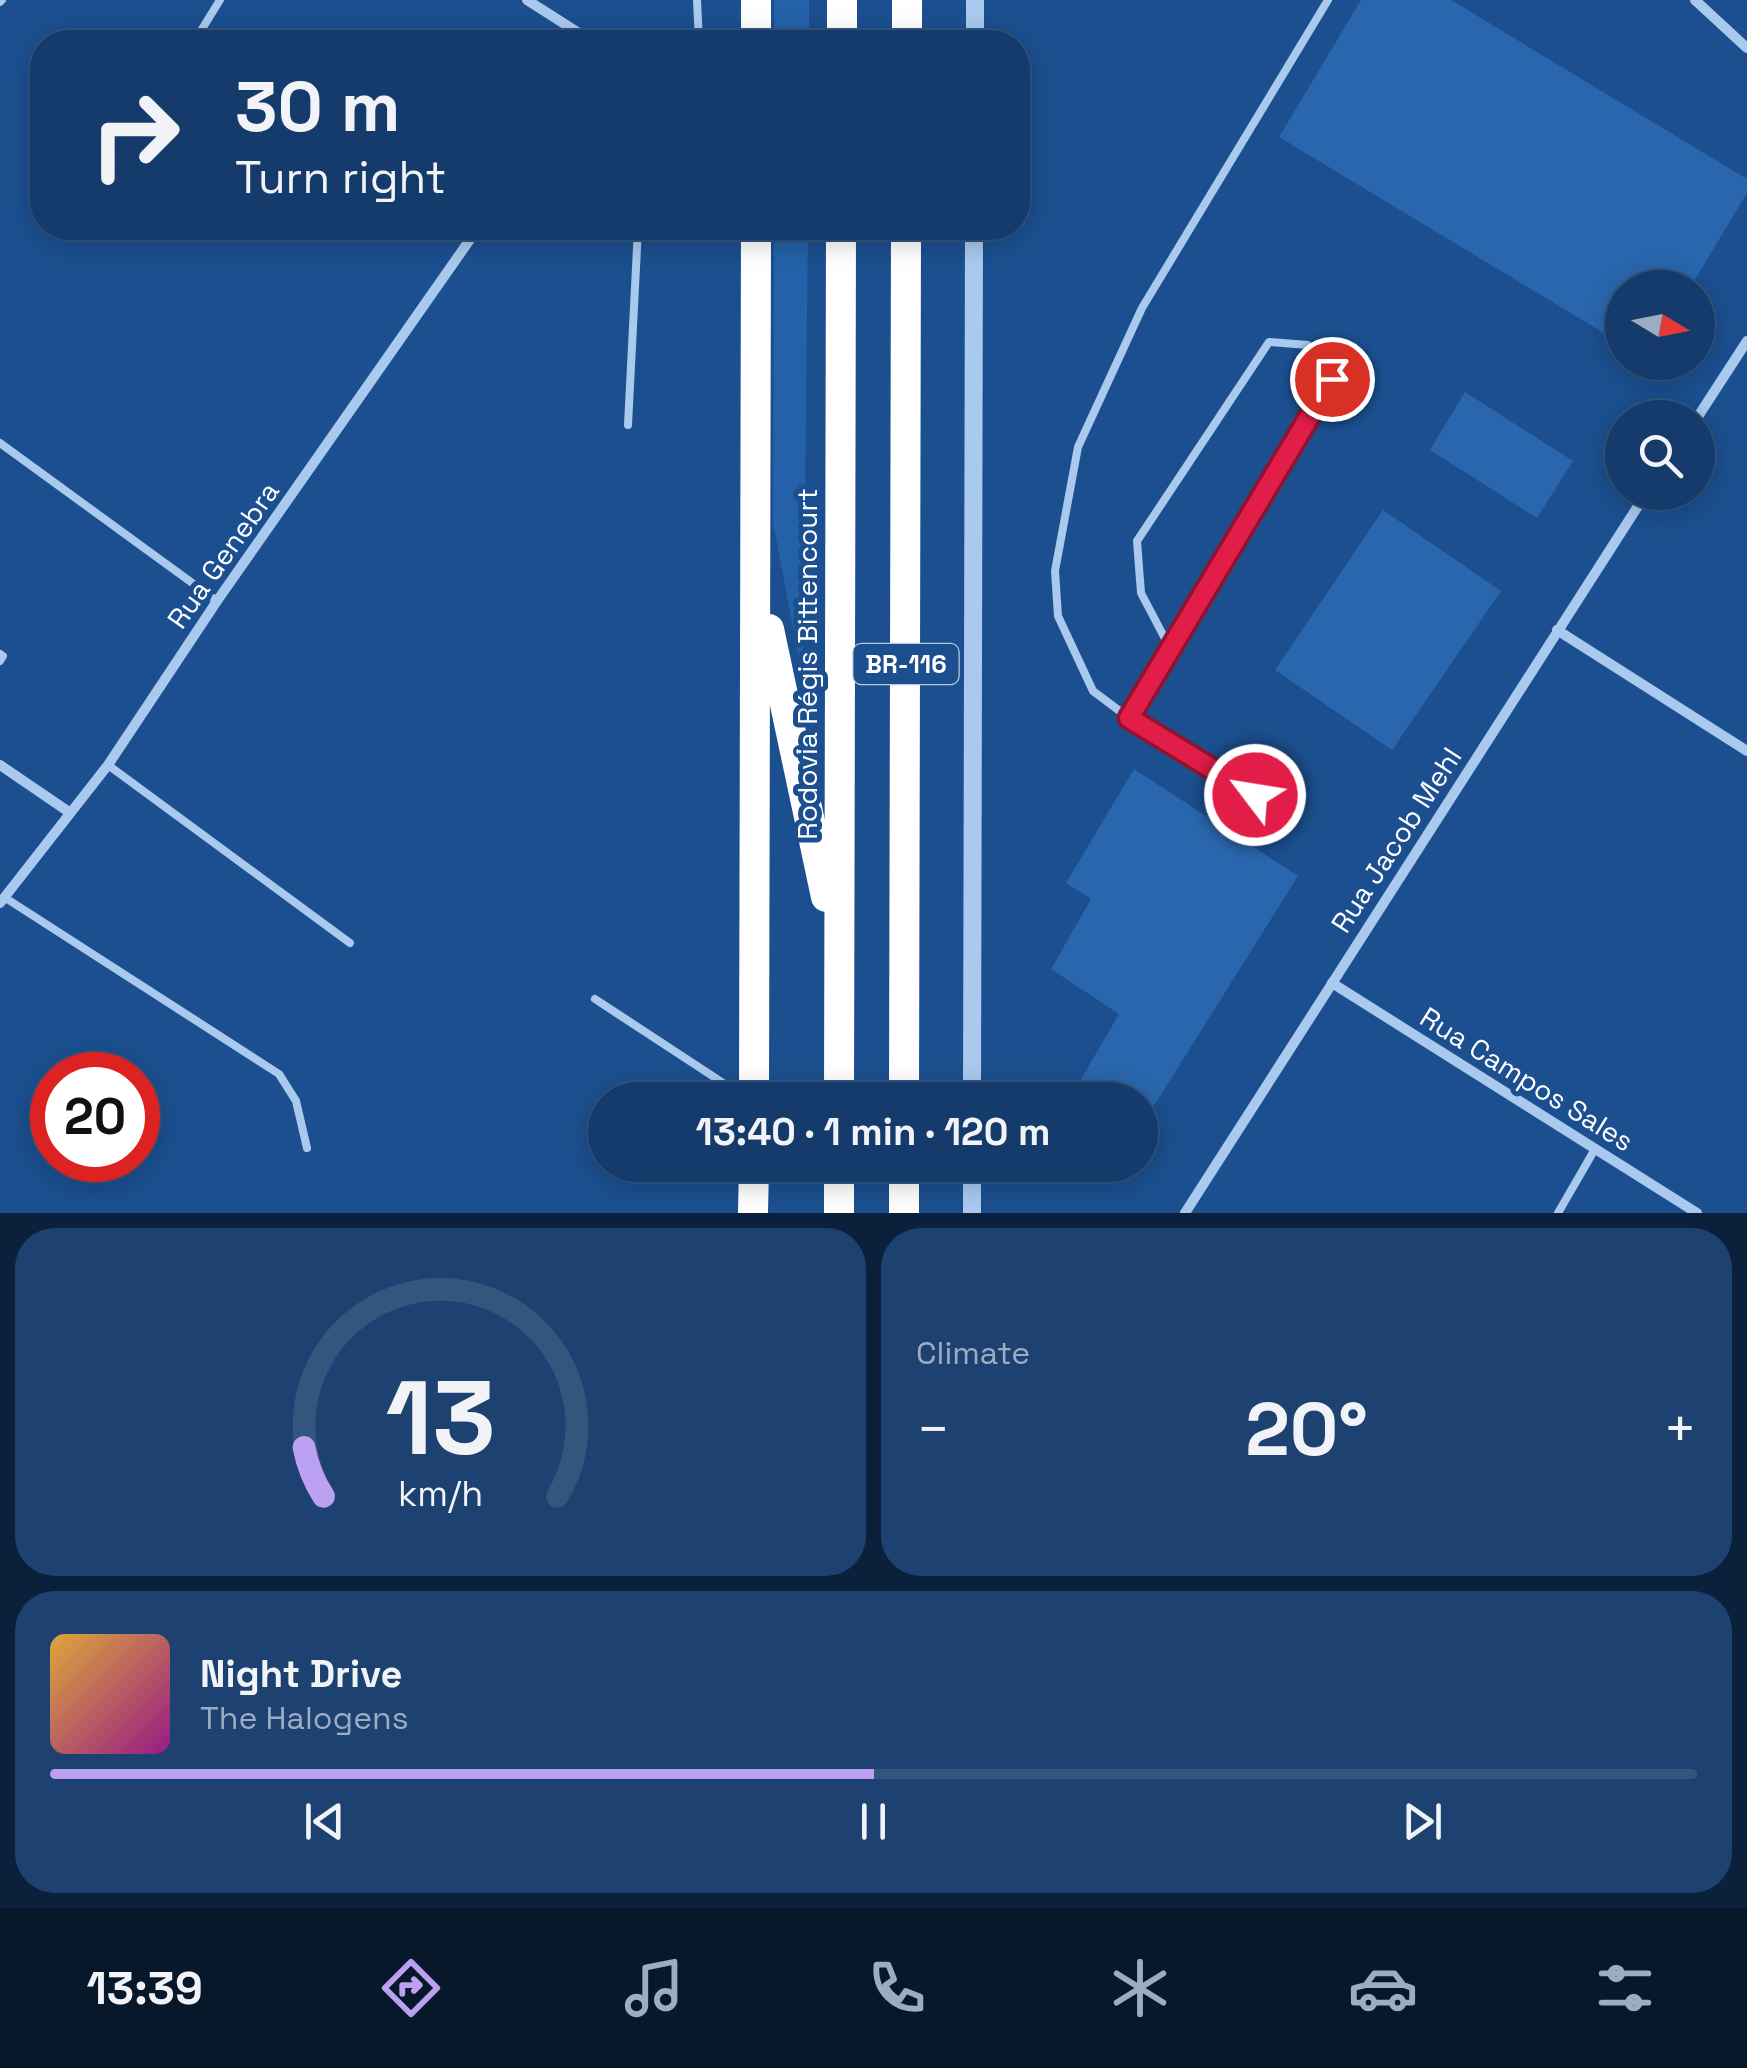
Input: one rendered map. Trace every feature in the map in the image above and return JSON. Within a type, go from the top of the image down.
[{"type":"highway","points":[[756,0],[756,30]]},
{"type":"highway","points":[[842,0],[842,30]]},
{"type":"highway","points":[[907,0],[907,30]]},
{"type":"highway","points":[[751,1082],[758,573],[756,240]]},
{"type":"highway","name":"Rodovia Régis Bittencourt","points":[[839,1082],[841,240]]},
{"type":"highway","name":"BR-116","points":[[904,1082],[906,240]]},
{"type":"highway","points":[[758,573],[839,958]]},
{"type":"highway","points":[[753,1213],[754,1182]]},
{"type":"highway","points":[[839,1182],[839,1213]]},
{"type":"highway","points":[[904,1182],[904,1213]]},
{"type":"street","points":[[527,0],[574,30]]},
{"type":"street","points":[[974,30],[975,0]]},
{"type":"street","points":[[1695,0],[1747,48]]},
{"type":"street","name":"Rua Genebra","points":[[2,900],[108,765],[217,601],[470,240]]},
{"type":"street","points":[[972,1082],[974,240]]},
{"type":"street","points":[[1708,400],[1747,341]]},
{"type":"street","name":"Rua Jacob Mehl","points":[[1185,1213],[1635,510]]},
{"type":"street","points":[[1557,630],[1747,752]]},
{"type":"street","points":[[0,765],[70,812]]},
{"type":"street","name":"Rua Campos Sales","points":[[1332,982],[1697,1213]]},
{"type":"street","points":[[972,1182],[972,1213]]},
{"type":"lane","points":[[201,30],[220,0]]},
{"type":"lane","points":[[697,0],[699,30]]},
{"type":"lane","points":[[1255,795],[1129,718],[1093,691],[1058,616],[1055,571],[1078,446],[1142,308],[1328,0]]},
{"type":"lane","points":[[628,425],[637,240]]},
{"type":"lane","points":[[1129,718],[1171,650],[1332,379],[1308,345],[1270,342],[1137,541],[1141,593],[1171,650]]},
{"type":"lane","points":[[0,443],[217,601]]},
{"type":"lane","points":[[108,765],[350,943]]},
{"type":"lane","points":[[2,900],[278,1074],[296,1101],[307,1148]]},
{"type":"lane","points":[[595,999],[723,1082]]},
{"type":"lane","points":[[1558,1213],[1595,1148]]},
{"type":"shaded area","points":[[774,0],[809,0],[809,30],[774,30]]},
{"type":"shaded area","points":[[774,240],[808,240],[803,681],[773,523]]},
{"type":"building","points":[[1361,0],[1451,0],[1747,179],[1747,193],[1701,270],[1605,270],[1605,334],[1279,137]]},
{"type":"building","points":[[1465,392],[1573,461],[1537,518],[1430,450]]},
{"type":"building","points":[[1383,510],[1501,591],[1392,750],[1275,670]]},
{"type":"building","points":[[1134,769],[1298,876],[1158,1099],[1158,1082],[1079,1082],[1119,1014],[1051,969],[1091,899],[1066,883]]},
{"type":"route","points":[[1255,795],[1129,718],[1332,379]]}]
